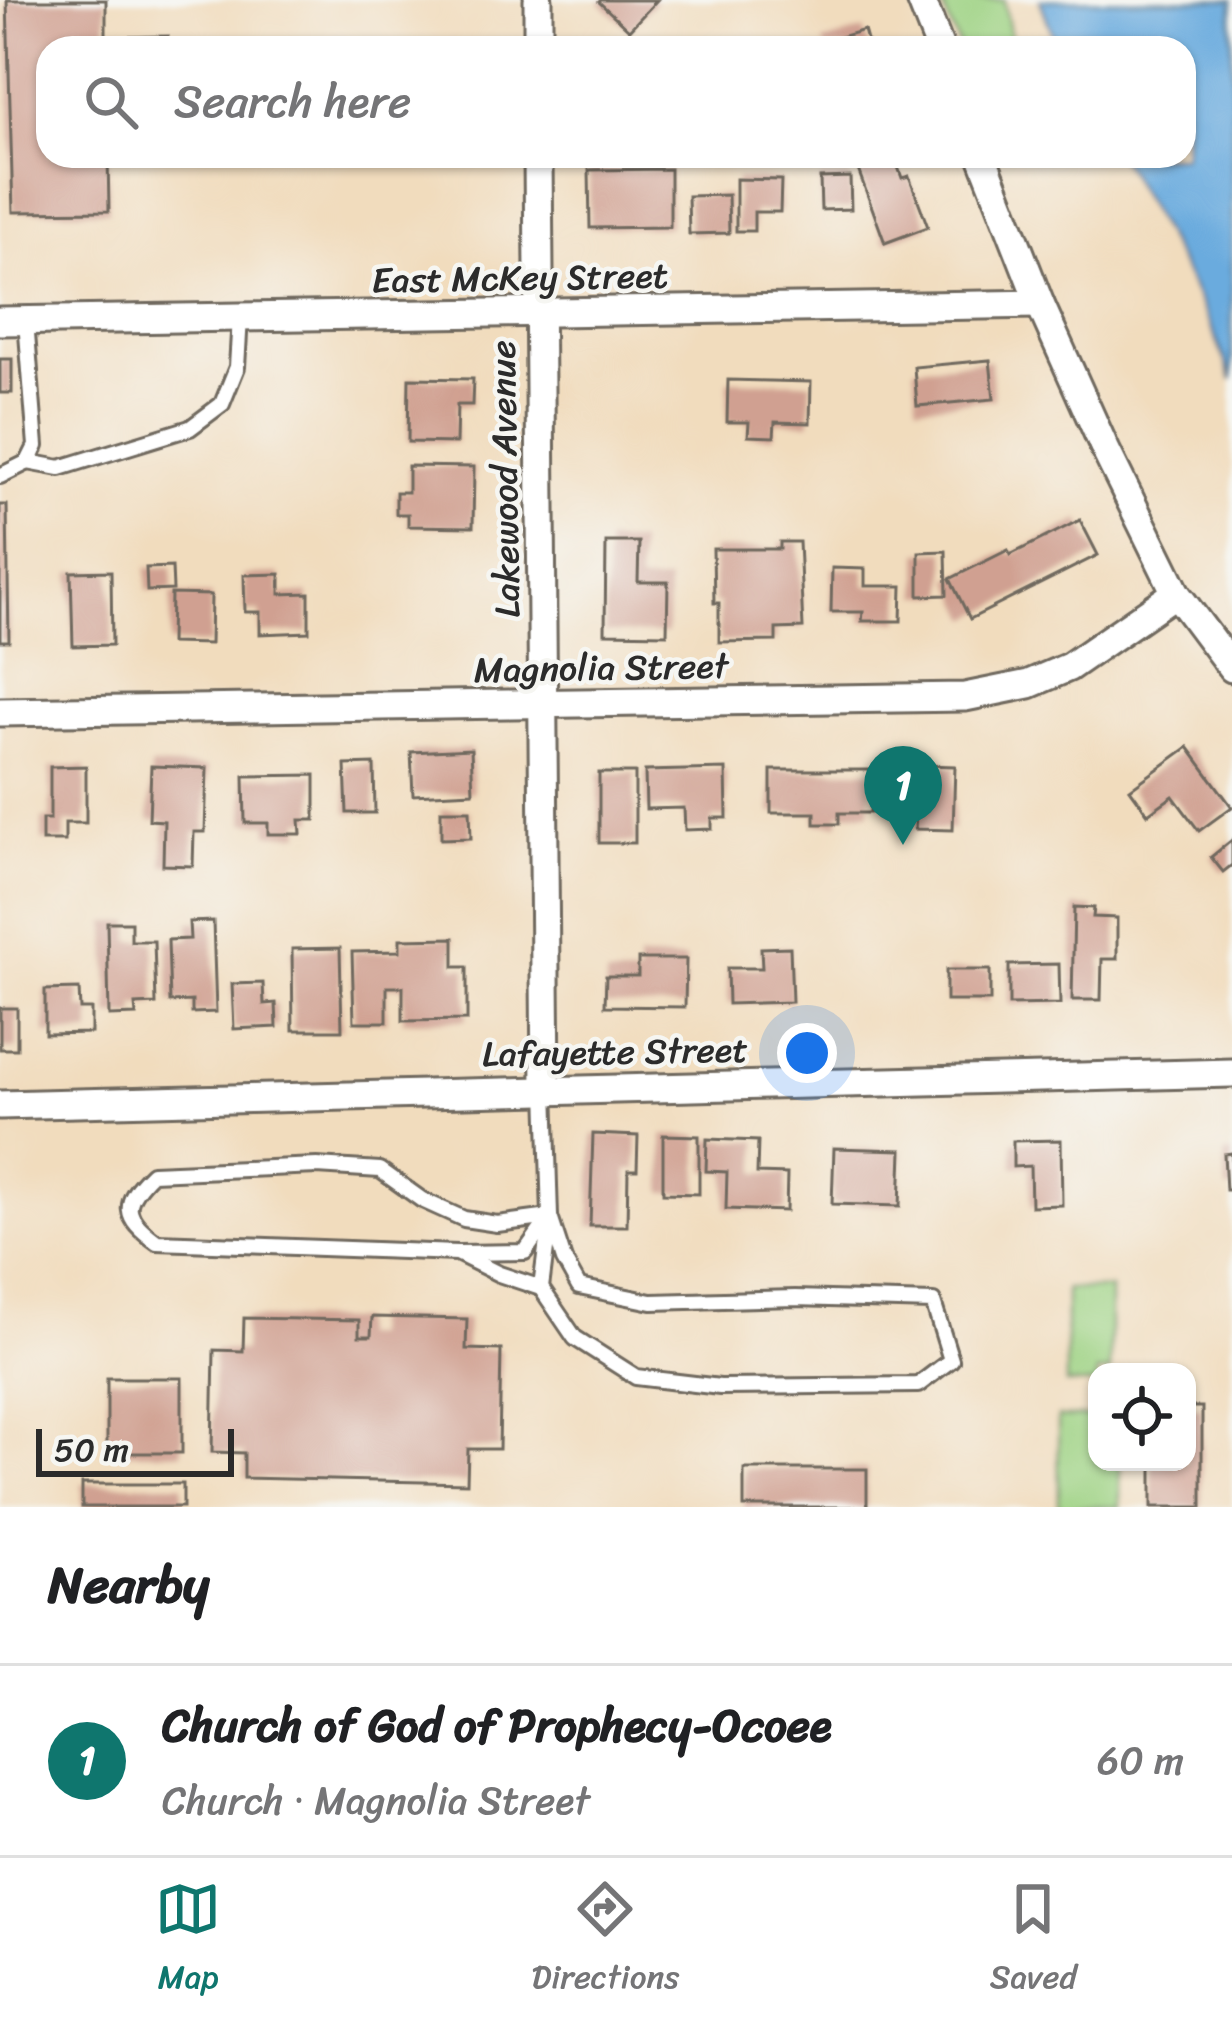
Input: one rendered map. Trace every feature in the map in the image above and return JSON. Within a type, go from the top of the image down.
[{"type":"street","points":[[538,0],[538,36]]},
{"type":"street","points":[[921,0],[935,36]]},
{"type":"street","name":"Lakewood Avenue","points":[[538,168],[546,1089]]},
{"type":"street","points":[[987,168],[1040,304],[1106,451],[1176,593],[1232,668]]},
{"type":"street","name":"East McKey Street","points":[[13,321],[1040,304]]},
{"type":"street","name":"Magnolia Street","points":[[0,712],[965,697],[1029,684],[1069,667],[1176,593]]},
{"type":"street","name":"Lafayette Street","points":[[0,1106],[1232,1072]]},
{"type":"lane","points":[[28,462],[60,468],[190,428],[222,404],[237,367],[240,317]]},
{"type":"lane","points":[[0,476],[28,462],[36,446],[13,321]]},
{"type":"lane","points":[[541,1288],[550,1217],[546,1089]]},
{"type":"lane","points":[[317,1166],[380,1170],[422,1200],[464,1219],[497,1224],[550,1217],[525,1252],[457,1253],[183,1246],[157,1242],[134,1226],[129,1214],[132,1192],[152,1173],[317,1166]]},
{"type":"lane","points":[[457,1253],[541,1288],[575,1338],[636,1377],[720,1387],[918,1385],[951,1360],[933,1302],[795,1298],[652,1302],[579,1287],[550,1217]]},
{"type":"green space","points":[[940,0],[1004,0],[1011,36],[955,36]]},
{"type":"green space","points":[[1066,1289],[1110,1289],[1110,1363],[1088,1363],[1088,1384],[1066,1384]]},
{"type":"green space","points":[[1058,1417],[1088,1417],[1088,1471],[1120,1471],[1120,1507],[1059,1507]]},
{"type":"water","points":[[1040,0],[1232,0],[1232,380],[1195,293],[1126,168],[1196,168],[1196,36],[1054,36]]},
{"type":"building","points":[[7,0],[106,0],[106,36],[36,36],[36,168],[108,168],[109,211],[13,212]]},
{"type":"building","points":[[601,0],[657,0],[629,30]]},
{"type":"building","points":[[857,168],[898,168],[902,178],[909,176],[928,227],[885,243]]},
{"type":"building","points":[[670,169],[670,227],[590,228],[589,170]]},
{"type":"building","points":[[850,177],[851,209],[821,210],[820,178]]},
{"type":"building","points":[[736,179],[781,180],[780,212],[754,212],[754,231],[736,231]]},
{"type":"building","points":[[728,195],[729,233],[689,234],[688,196]]},
{"type":"building","points":[[0,359],[12,359],[12,393],[0,393]]},
{"type":"building","points":[[990,360],[994,399],[917,406],[914,367]]},
{"type":"building","points":[[409,378],[473,379],[472,405],[457,405],[456,443],[408,442]]},
{"type":"building","points":[[728,380],[811,382],[810,423],[775,422],[774,437],[748,436],[749,422],[727,422]]},
{"type":"building","points":[[408,466],[474,467],[473,527],[408,526],[408,514],[396,514],[396,492],[408,492]]},
{"type":"building","points":[[0,505],[7,505],[9,641],[0,641]]},
{"type":"building","points":[[1080,520],[1098,555],[970,619],[950,579]]},
{"type":"building","points":[[606,542],[639,542],[638,582],[668,582],[667,634],[605,633]]},
{"type":"building","points":[[780,542],[799,542],[803,628],[776,629],[776,641],[719,642],[713,549],[780,549]]},
{"type":"building","points":[[946,551],[947,595],[919,596],[919,552]]},
{"type":"building","points":[[172,567],[173,590],[147,591],[146,568]]},
{"type":"building","points":[[832,568],[865,569],[865,586],[902,586],[901,621],[862,621],[863,612],[831,612]]},
{"type":"building","points":[[111,571],[112,645],[73,646],[71,572]]},
{"type":"building","points":[[280,574],[280,594],[309,593],[309,632],[260,634],[260,612],[245,612],[244,575]]},
{"type":"building","points":[[171,594],[211,595],[210,644],[170,643]]},
{"type":"building","points":[[1188,747],[1232,807],[1199,831],[1173,796],[1148,814],[1130,789]]},
{"type":"building","points":[[471,749],[473,792],[413,795],[411,752]]},
{"type":"building","points":[[374,764],[375,813],[347,813],[345,765]]},
{"type":"building","points":[[890,764],[955,766],[953,830],[915,829],[916,813],[889,812]]},
{"type":"building","points":[[86,766],[86,823],[65,823],[65,841],[42,841],[42,819],[50,819],[50,767]]},
{"type":"building","points":[[151,766],[207,768],[205,832],[194,832],[193,866],[163,865],[164,821],[149,820]]},
{"type":"building","points":[[726,769],[727,818],[712,818],[712,829],[685,830],[684,808],[646,809],[645,771]]},
{"type":"building","points":[[771,770],[871,770],[870,813],[839,813],[839,824],[815,824],[815,813],[771,813]]},
{"type":"building","points":[[599,773],[635,773],[635,843],[599,843]]},
{"type":"building","points":[[315,775],[315,820],[300,820],[301,834],[268,834],[268,823],[245,823],[244,776]]},
{"type":"building","points":[[441,810],[470,810],[471,838],[441,839]]},
{"type":"building","points":[[1232,840],[1232,865],[1223,872],[1211,857]]},
{"type":"building","points":[[1074,907],[1094,908],[1093,917],[1117,918],[1117,959],[1102,959],[1101,1000],[1072,1000]]},
{"type":"building","points":[[213,921],[216,1012],[192,1013],[192,1001],[170,1002],[168,940],[190,939],[189,922]]},
{"type":"building","points":[[107,922],[131,922],[131,941],[154,941],[156,1004],[135,1005],[136,1015],[109,1016]]},
{"type":"building","points":[[454,938],[454,967],[467,967],[467,1020],[403,1021],[403,987],[387,987],[387,1022],[354,1022],[352,952],[400,951],[400,939]]},
{"type":"building","points":[[790,947],[792,1002],[728,1004],[727,968],[762,968],[761,948]]},
{"type":"building","points":[[340,948],[342,1030],[293,1030],[292,949]]},
{"type":"building","points":[[638,959],[686,959],[685,1007],[605,1006],[606,976],[638,976]]},
{"type":"building","points":[[1059,964],[1060,1004],[1009,1005],[1009,965]]},
{"type":"building","points":[[946,970],[990,970],[990,1001],[946,1001]]},
{"type":"building","points":[[263,983],[264,1004],[276,1003],[277,1027],[234,1029],[232,984]]},
{"type":"building","points":[[79,989],[80,1009],[91,1009],[91,1033],[45,1034],[45,990]]},
{"type":"building","points":[[0,1008],[17,1008],[17,1049],[0,1049]]},
{"type":"building","points":[[593,1134],[638,1136],[637,1170],[628,1170],[627,1226],[590,1226]]},
{"type":"building","points":[[663,1135],[699,1136],[699,1194],[663,1193]]},
{"type":"building","points":[[707,1139],[758,1141],[757,1173],[787,1174],[786,1211],[726,1209],[727,1172],[706,1171]]},
{"type":"building","points":[[1061,1140],[1062,1205],[1031,1206],[1030,1166],[1013,1167],[1013,1141]]},
{"type":"building","points":[[834,1148],[902,1150],[900,1206],[832,1204]]},
{"type":"building","points":[[1232,1153],[1232,1190],[1226,1190],[1224,1154]]},
{"type":"building","points":[[372,1317],[467,1319],[466,1349],[501,1350],[499,1449],[468,1449],[467,1483],[244,1478],[244,1453],[212,1452],[214,1350],[243,1351],[244,1318],[359,1320],[359,1336],[371,1336]]},
{"type":"building","points":[[107,1378],[182,1378],[182,1453],[107,1453]]},
{"type":"building","points":[[1196,1407],[1202,1407],[1202,1507],[1152,1507],[1152,1471],[1196,1471]]},
{"type":"building","points":[[744,1469],[867,1469],[867,1507],[744,1507]]},
{"type":"building","points":[[82,1484],[183,1484],[183,1507],[82,1507]]},
{"type":"place","name":"Church of God of Prophecy-Ocoee","points":[[903,845]]}]
